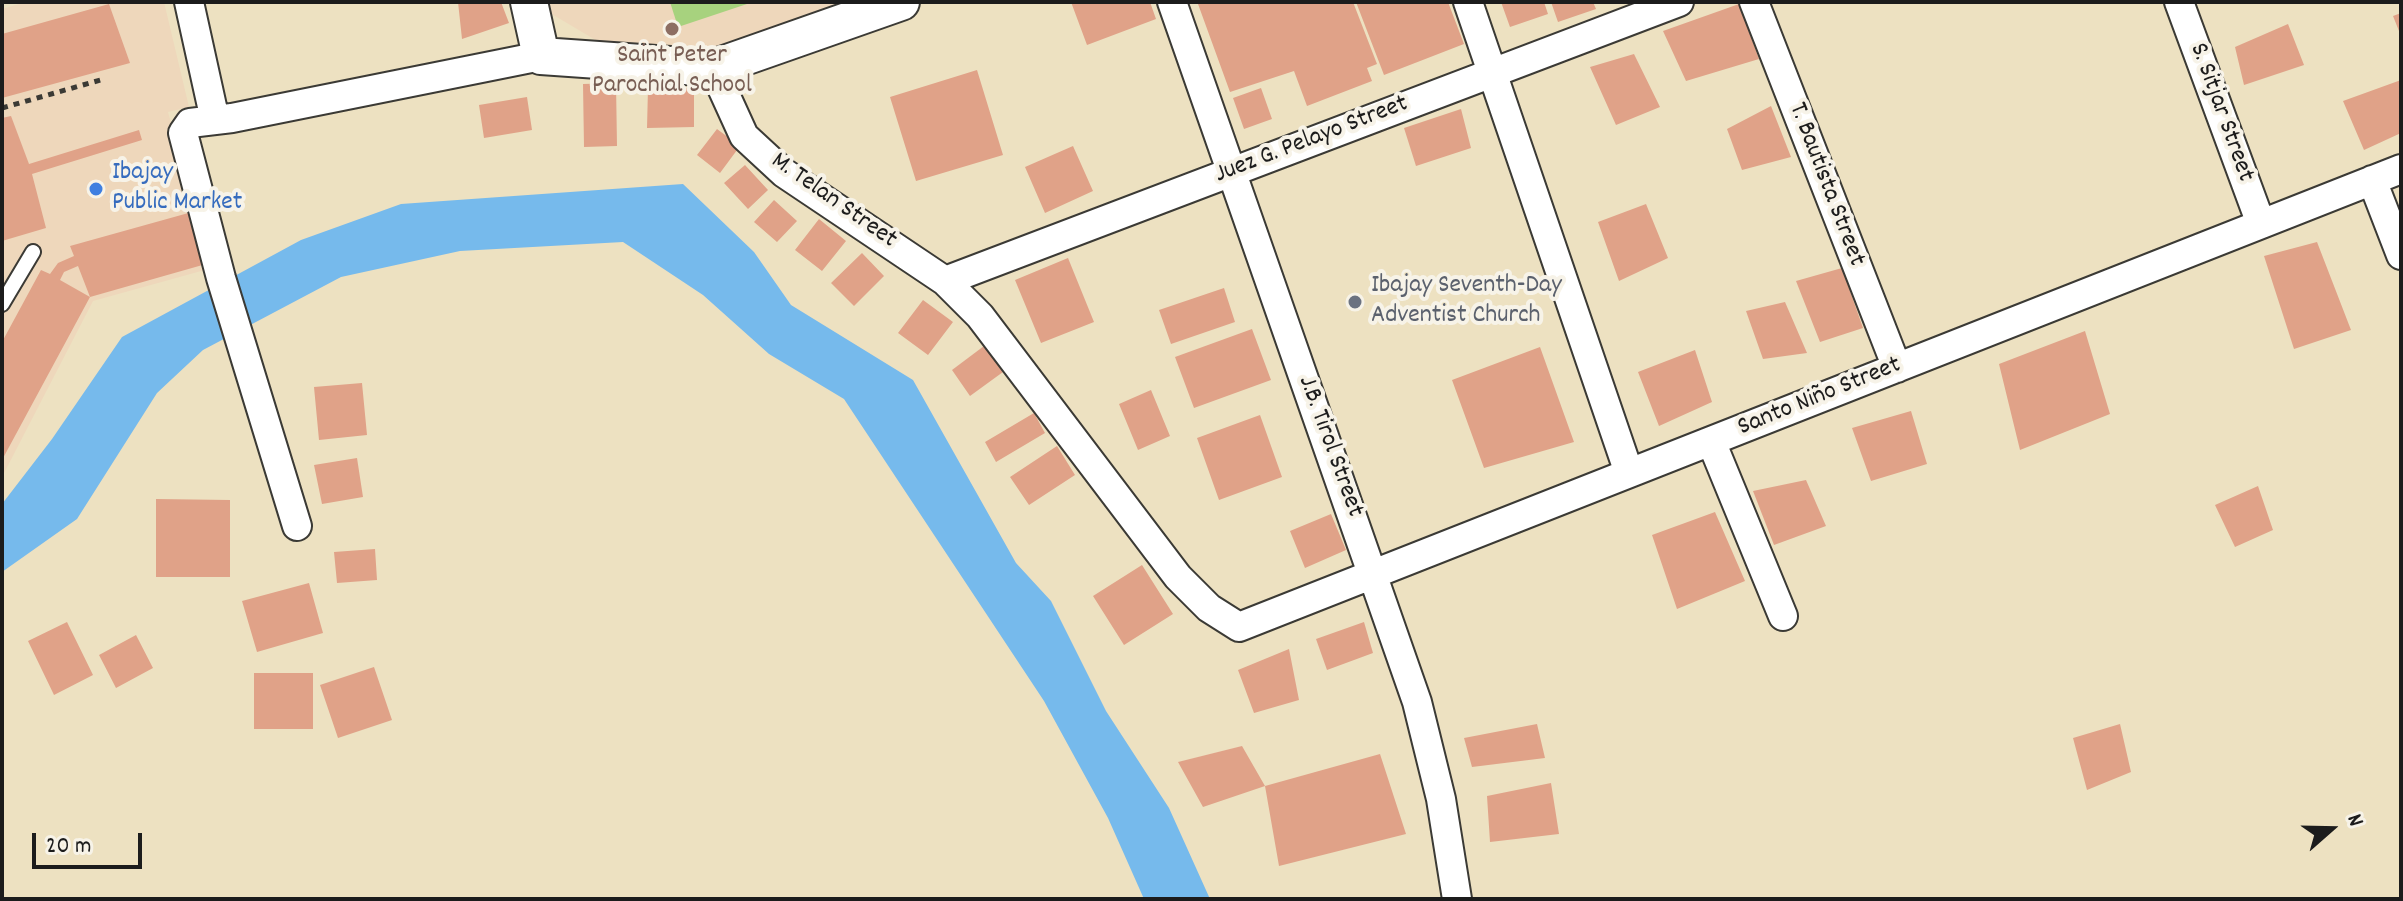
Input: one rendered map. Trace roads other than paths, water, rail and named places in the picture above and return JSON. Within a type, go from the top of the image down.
[{"type":"street","points":[[189,2],[213,111],[211,120]]},
{"type":"street","points":[[529,2],[541,56]]},
{"type":"street","points":[[297,526],[221,278],[183,133],[190,123],[541,56],[713,68],[901,2]]},
{"type":"street","name":"J.B. Tirol Street","points":[[1172,2],[1417,702],[1441,799],[1457,899]]},
{"type":"street","points":[[1468,2],[1629,473]]},
{"type":"street","name":"Juez G. Pelayo Street","points":[[945,281],[1679,2]]},
{"type":"street","name":"T. Bautista Street","points":[[1754,2],[1897,368]]},
{"type":"street","name":"S. Sitjar Street","points":[[2179,2],[2261,224]]},
{"type":"street","name":"M. Telan Street","points":[[713,68],[744,136],[784,173],[945,281],[980,316],[1178,577],[1209,608],[1239,627]]},
{"type":"street","name":"Santo Niño Street","points":[[1239,627],[2401,169]]},
{"type":"street","points":[[2372,180],[2401,255]]},
{"type":"street","points":[[1711,441],[1783,616]]},
{"type":"lane","points":[[2,304],[33,252]]},
{"type":"water","points":[[683,184],[754,252],[791,305],[913,380],[1016,563],[1051,601],[1106,711],[1169,808],[1210,899],[1144,899],[1108,818],[1044,701],[844,399],[769,354],[703,295],[623,242],[460,251],[341,277],[203,350],[157,393],[77,519],[2,572],[2,504],[52,439],[122,337],[301,240],[401,204]]},
{"type":"place","name":"Saint Peter Parochial School","points":[[672,29]]},
{"type":"place","name":"Ibajay Public Market","points":[[96,189]]},
{"type":"place","name":"Ibajay Seventh-Day Adventist Church","points":[[1355,302]]}]
